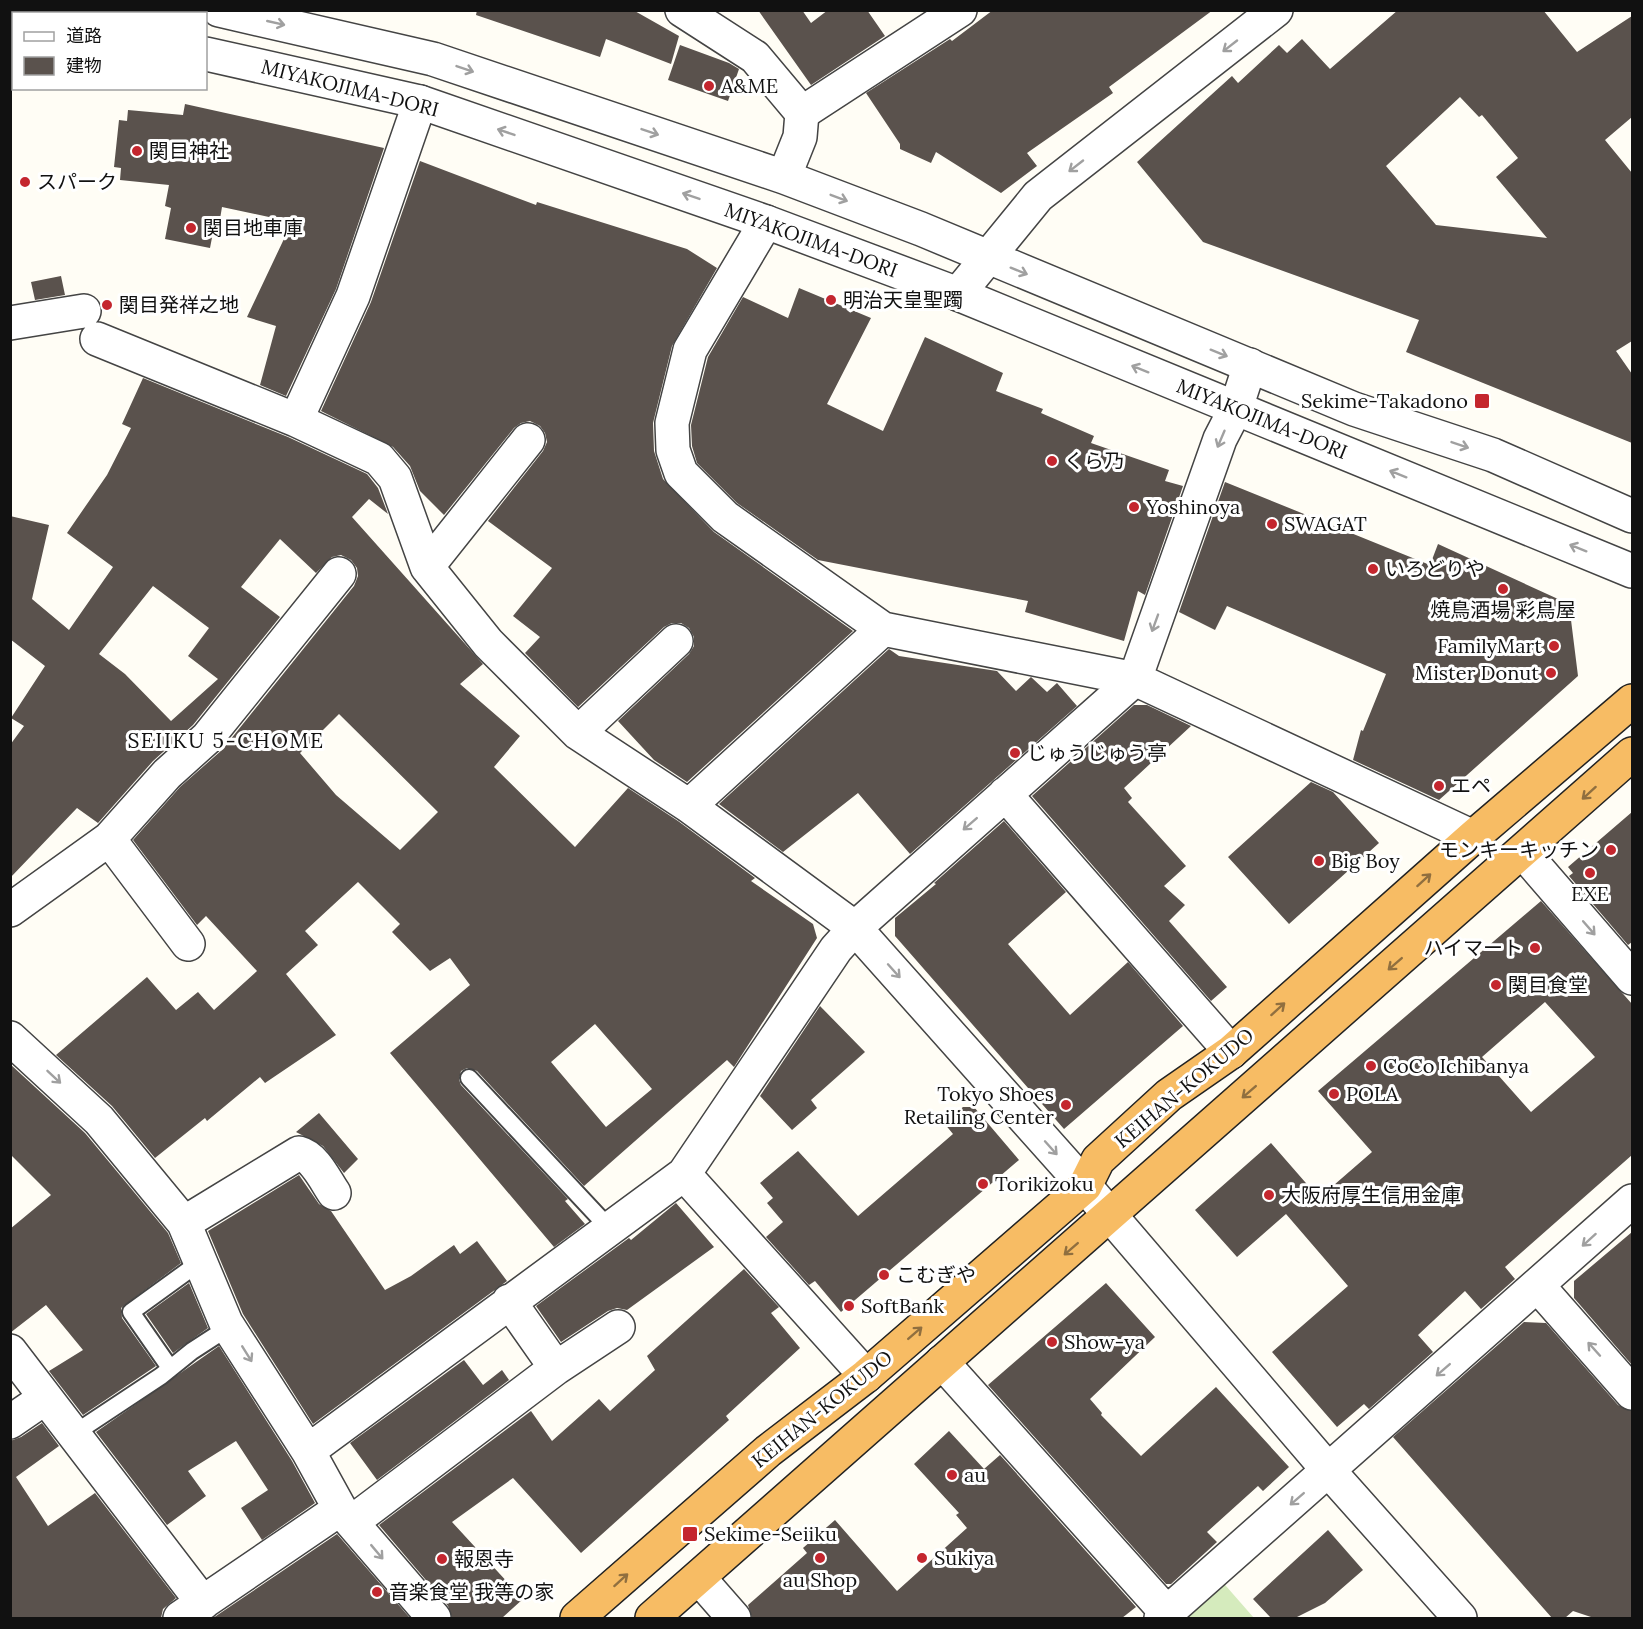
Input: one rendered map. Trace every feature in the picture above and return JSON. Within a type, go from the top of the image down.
[{"type":"highway","name":"KEIHAN-KOKUDO","points":[[577,1618],[768,1451],[866,1376],[1085,1186],[1098,1160],[1169,1095],[1231,1052],[1473,837],[1632,700]]},
{"type":"highway","name":"KEIHAN-KOKUDO","points":[[652,1618],[1632,754]]},
{"type":"street","points":[[21,10],[38,12]]},
{"type":"street","points":[[219,10],[433,59],[784,177],[921,229],[1354,409],[1493,455],[1632,516]]},
{"type":"street","points":[[802,112],[960,10]]},
{"type":"street","points":[[958,294],[1038,196],[1276,10]]},
{"type":"street","points":[[694,13],[755,57],[802,112],[800,138],[784,177]]},
{"type":"street","name":"MIYAKOJIMA-DORI","points":[[207,54],[420,102],[766,222],[958,294],[1632,571]]},
{"type":"street","points":[[296,420],[353,296],[420,102]]},
{"type":"street","points":[[766,222],[690,350],[672,423],[673,450],[681,473],[725,517],[883,629],[1135,679],[1473,837]]},
{"type":"street","points":[[10,323],[91,325],[379,459],[395,478],[427,567],[488,643],[578,733],[689,806],[855,927],[1110,1214],[1329,1471],[1461,1618]]},
{"type":"street","points":[[308,1451],[684,1174],[836,949],[855,927],[1135,679],[1250,366]]},
{"type":"street","points":[[427,567],[528,440]]},
{"type":"street","points":[[10,910],[110,839],[167,774],[207,738],[339,574]]},
{"type":"street","points":[[689,806],[883,629]]},
{"type":"street","points":[[578,733],[676,641]]},
{"type":"street","points":[[1005,794],[1231,1052]]},
{"type":"street","points":[[110,839],[188,944]]},
{"type":"street","points":[[1523,852],[1632,978]]},
{"type":"street","points":[[10,1038],[99,1120],[184,1223],[230,1327],[346,1515],[434,1618]]},
{"type":"street","points":[[184,1223],[299,1153],[306,1155],[313,1162],[334,1192]]},
{"type":"street","points":[[684,1174],[866,1376]]},
{"type":"street","points":[[942,1362],[1164,1616],[1632,1201]]},
{"type":"street","points":[[1538,1286],[1632,1393]]},
{"type":"street","points":[[509,1301],[556,1368]]},
{"type":"street","points":[[10,1351],[72,1435],[192,1611],[346,1515],[618,1327]]},
{"type":"street","points":[[10,1422],[45,1398]]},
{"type":"street","points":[[699,1578],[734,1618]]},
{"type":"lane","points":[[469,1078],[610,1229]]},
{"type":"lane","points":[[170,1368],[131,1312],[200,1262]]},
{"type":"lane","points":[[72,1435],[230,1327]]},
{"type":"green space","points":[[1219,1578],[1254,1618],[1174,1618]]},
{"type":"building","points":[[477,10],[633,10],[679,36],[671,64],[606,39],[600,57],[476,15]]},
{"type":"building","points":[[758,10],[802,10],[811,23],[828,10],[867,10],[885,36],[811,85]]},
{"type":"building","points":[[993,10],[1213,10],[1109,87],[1113,93],[1027,153],[1037,166],[1001,193],[936,152],[931,163],[900,149],[900,144],[866,93],[950,39],[952,41]]},
{"type":"building","points":[[1398,10],[1543,10],[1577,52],[1632,16],[1632,117],[1605,140],[1632,173],[1632,341],[1616,351],[1632,374],[1632,443],[1406,352],[1419,320],[1203,242],[1137,162],[1232,76],[1238,83],[1279,45],[1287,53],[1302,39],[1330,69]],"holes":[[[1460,97],[1479,117],[1482,115],[1518,158],[1496,177],[1547,238],[1436,225],[1386,166]]]},
{"type":"building","points":[[680,45],[739,69],[728,101],[668,80]]},
{"type":"building","points":[[185,104],[384,148],[336,289],[286,396],[260,385],[276,326],[247,317],[292,222],[222,207],[220,219],[216,217],[210,248],[165,239],[171,208],[165,206],[169,185],[120,180],[121,168],[114,167],[119,120],[127,121],[128,110],[183,115]]},
{"type":"building","points":[[420,161],[536,205],[537,202],[687,249],[717,268],[672,346],[653,423],[654,451],[663,479],[714,532],[853,631],[687,782],[654,760],[618,721],[689,654],[694,646],[694,637],[689,628],[681,623],[672,623],[664,627],[578,707],[525,653],[540,637],[513,616],[552,568],[488,521],[543,451],[547,442],[540,426],[530,421],[514,428],[444,515],[420,491],[410,466],[393,447],[321,411],[371,302]]},
{"type":"building","points":[[61,276],[65,295],[35,300],[31,282]]},
{"type":"building","points":[[799,288],[871,318],[827,404],[883,431],[925,337],[1003,373],[996,391],[1043,409],[1041,413],[1094,436],[1091,443],[1169,470],[1165,481],[1183,486],[1145,595],[1138,591],[1124,641],[1025,612],[1028,601],[818,560],[737,503],[697,463],[692,446],[691,425],[708,357],[743,297],[788,318]]},
{"type":"building","points":[[143,378],[288,437],[367,474],[378,488],[388,514],[369,499],[352,517],[483,664],[460,684],[520,736],[494,767],[575,847],[628,788],[678,821],[755,878],[751,881],[813,924],[817,938],[734,1067],[727,1060],[584,1186],[477,1071],[467,1068],[461,1071],[459,1080],[461,1085],[568,1199],[565,1201],[585,1224],[554,1247],[390,1053],[470,985],[450,958],[430,971],[392,932],[400,924],[358,882],[305,931],[318,945],[286,974],[336,1035],[265,1083],[260,1077],[207,1121],[205,1118],[155,1158],[112,1106],[56,1055],[147,977],[176,1010],[198,992],[214,1010],[257,971],[206,916],[197,925],[133,840],[180,787],[222,750],[354,586],[358,576],[357,568],[351,560],[341,555],[332,557],[316,573],[280,539],[241,587],[280,617],[193,725],[153,761],[98,823],[77,808],[10,878],[10,745],[24,726],[11,718],[45,666],[10,639],[10,516],[49,525],[32,599],[69,630],[113,567],[67,533],[107,475],[131,428],[122,424]],"holes":[[[153,586],[209,628],[188,656],[218,679],[171,721],[125,674],[99,654]],[[339,714],[438,812],[400,850],[336,795],[300,753]],[[595,1024],[652,1089],[606,1127],[551,1062]]]},
{"type":"building","points":[[1225,482],[1430,565],[1438,544],[1569,604],[1578,676],[1439,800],[1353,760],[1361,730],[1363,731],[1386,674],[1227,606],[1215,630],[1179,612]]},
{"type":"building","points":[[889,649],[899,656],[997,671],[1016,691],[1031,677],[1047,692],[1057,683],[1077,706],[910,854],[858,793],[783,852],[719,804]]},
{"type":"building","points":[[1134,705],[1147,705],[1191,726],[1124,788],[1132,798],[1128,802],[1186,866],[1164,886],[1185,905],[1169,921],[1227,987],[1211,1001],[1032,796]]},
{"type":"building","points":[[1311,782],[1333,792],[1379,843],[1289,924],[1228,857]]},
{"type":"building","points":[[1632,812],[1632,942],[1628,945],[1569,876],[1573,873],[1568,867]]},
{"type":"building","points":[[1004,821],[1066,892],[1008,944],[1070,1015],[1128,962],[1183,1026],[1064,1129],[895,936],[895,918],[936,884],[934,883]]},
{"type":"building","points":[[1541,901],[1632,1004],[1632,1155],[1505,1267],[1515,1279],[1481,1309],[1465,1291],[1418,1335],[1433,1352],[1369,1409],[1364,1404],[1337,1427],[1272,1352],[1348,1286],[1286,1214],[1237,1257],[1195,1210],[1271,1143],[1319,1198],[1372,1152],[1318,1091]],"holes":[[[1545,1002],[1595,1057],[1531,1112],[1482,1057]]]},
{"type":"building","points":[[820,1006],[865,1052],[811,1100],[817,1108],[792,1130],[760,1096]]},
{"type":"building","points":[[10,1064],[85,1133],[168,1233],[181,1263],[121,1308],[122,1318],[156,1366],[83,1415],[49,1371],[83,1350],[46,1305],[10,1333],[10,1229],[51,1195],[10,1154]]},
{"type":"building","points":[[963,1107],[974,1107],[1019,1160],[841,1312],[815,1281],[809,1285],[766,1237],[783,1222],[767,1203],[773,1198],[760,1183],[798,1151],[858,1216],[953,1134],[944,1123]]},
{"type":"building","points":[[319,1113],[358,1159],[344,1173],[323,1146],[296,1132]]},
{"type":"building","points":[[299,1175],[319,1204],[331,1211],[385,1290],[411,1276],[454,1245],[460,1254],[477,1241],[507,1281],[313,1424],[243,1314],[208,1231]]},
{"type":"building","points":[[676,1203],[714,1247],[627,1310],[617,1308],[608,1311],[561,1342],[536,1306],[629,1238],[631,1240]]},
{"type":"building","points":[[1632,1232],[1632,1365],[1574,1298],[1574,1281]]},
{"type":"building","points":[[744,1269],[779,1307],[771,1313],[800,1348],[726,1416],[729,1420],[581,1553],[513,1478],[452,1522],[523,1599],[502,1618],[452,1618],[448,1606],[379,1525],[531,1411],[552,1441],[599,1399],[610,1411],[655,1370],[647,1356]]},
{"type":"building","points":[[189,1283],[208,1328],[173,1353],[146,1314]]},
{"type":"building","points":[[1106,1283],[1155,1337],[1090,1399],[1102,1413],[1101,1415],[1141,1456],[1216,1387],[1289,1467],[1263,1491],[1258,1486],[1207,1532],[1217,1542],[1171,1584],[1166,1584],[988,1385]]},
{"type":"building","points":[[1524,1322],[1546,1323],[1618,1405],[1632,1411],[1632,1618],[1594,1618],[1573,1611],[1565,1618],[1552,1618],[1393,1437]]},
{"type":"building","points":[[219,1346],[292,1461],[315,1503],[262,1540],[241,1508],[268,1490],[236,1441],[188,1471],[206,1496],[167,1525],[96,1432]]},
{"type":"building","points":[[464,1360],[483,1385],[502,1370],[509,1380],[377,1480],[350,1443]]},
{"type":"building","points":[[42,1423],[59,1446],[16,1477],[48,1526],[95,1493],[176,1598],[163,1609],[161,1618],[10,1618],[10,1441],[21,1437]]},
{"type":"building","points":[[949,1431],[984,1469],[1000,1455],[1136,1607],[1122,1618],[752,1618],[748,1605],[807,1553],[803,1548],[835,1520],[897,1591],[967,1528],[956,1515],[959,1513],[914,1464]]},
{"type":"building","points":[[1328,1530],[1363,1570],[1325,1603],[1295,1618],[1271,1618],[1253,1599]]},
{"type":"building","points":[[337,1534],[410,1618],[213,1618],[216,1616]]},
{"type":"place","name":"A&ME","points":[[709,86]]},
{"type":"place","name":"関目神社","points":[[137,151]]},
{"type":"place","name":"スパーク","points":[[25,182]]},
{"type":"place","name":"関目地車庫","points":[[191,228]]},
{"type":"place","name":"明治天皇聖躅","points":[[831,300]]},
{"type":"place","name":"関目発祥之地","points":[[107,305]]},
{"type":"place","name":"Sekime-Takadono","points":[[1482,401]]},
{"type":"place","name":"くら乃","points":[[1052,461]]},
{"type":"place","name":"Yoshinoya","points":[[1134,507]]},
{"type":"place","name":"SWAGAT","points":[[1272,524]]},
{"type":"place","name":"いろどりや","points":[[1373,569]]},
{"type":"place","name":"焼鳥酒場 彩鳥屋","points":[[1503,589]]},
{"type":"place","name":"FamilyMart","points":[[1554,646]]},
{"type":"place","name":"Mister Donut","points":[[1551,673]]},
{"type":"place","name":"じゅうじゅう亭","points":[[1015,753]]},
{"type":"place","name":"エペ","points":[[1439,786]]},
{"type":"place","name":"モンキーキッチン","points":[[1611,850]]},
{"type":"place","name":"Big Boy","points":[[1319,861]]},
{"type":"place","name":"EXE","points":[[1590,873]]},
{"type":"place","name":"ハイマート","points":[[1535,948]]},
{"type":"place","name":"関目食堂","points":[[1496,985]]},
{"type":"place","name":"CoCo Ichibanya","points":[[1371,1066]]},
{"type":"place","name":"POLA","points":[[1334,1094]]},
{"type":"place","name":"Tokyo Shoes Retailing Center","points":[[1066,1105]]},
{"type":"place","name":"Torikizoku","points":[[983,1184]]},
{"type":"place","name":"大阪府厚生信用金庫","points":[[1269,1195]]},
{"type":"place","name":"こむぎや","points":[[884,1275]]},
{"type":"place","name":"SoftBank","points":[[849,1306]]},
{"type":"place","name":"Show-ya","points":[[1052,1342]]},
{"type":"place","name":"au","points":[[952,1475]]},
{"type":"place","name":"Sekime-Seiiku","points":[[690,1534]]},
{"type":"place","name":"au Shop","points":[[820,1558]]},
{"type":"place","name":"Sukiya","points":[[922,1558]]},
{"type":"place","name":"報恩寺","points":[[442,1559]]},
{"type":"place","name":"音楽食堂 我等の家","points":[[377,1592]]},
{"type":"district","name":"SEIIKU 5-CHOME","points":[[226,741]]}]
